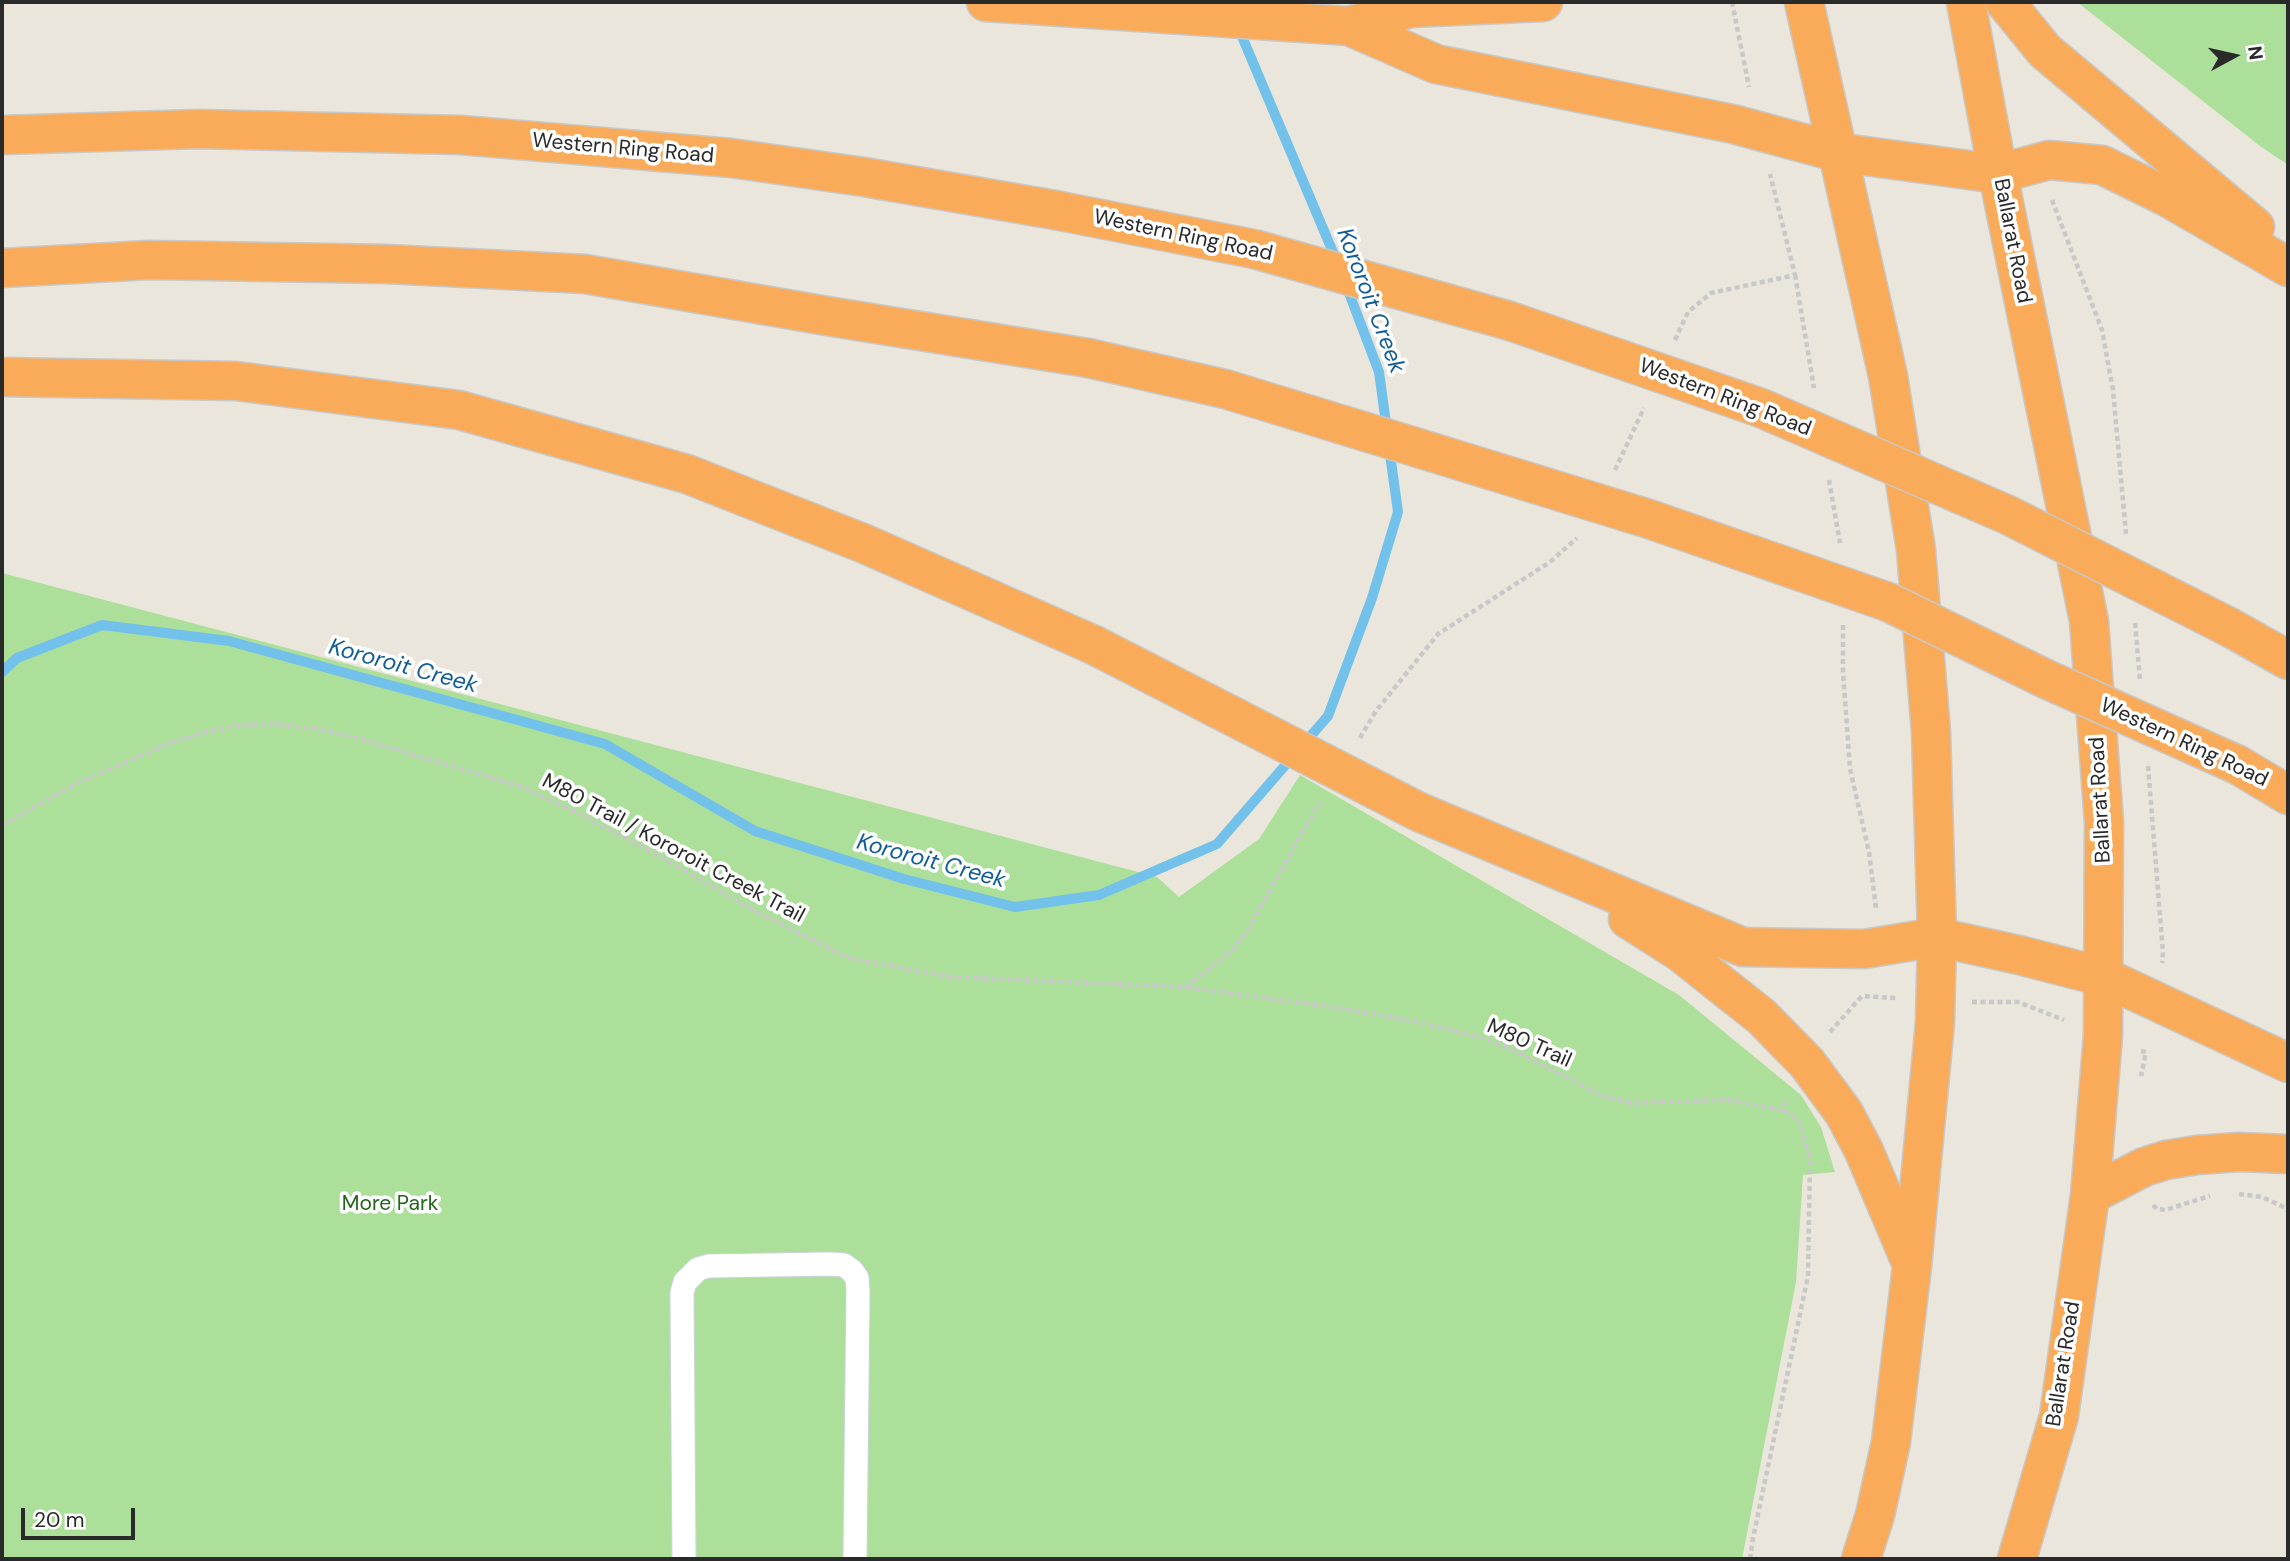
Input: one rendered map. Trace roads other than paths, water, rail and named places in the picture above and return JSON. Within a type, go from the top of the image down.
[{"type":"highway","points":[[993,2],[1349,26],[1436,64],[1733,124],[1836,152],[1998,174],[2049,160],[2102,166],[2167,197],[2288,267]]},
{"type":"highway","points":[[1349,26],[1411,8],[1543,2]]},
{"type":"highway","points":[[1804,2],[1888,376],[1916,550],[1931,732],[1937,937],[1935,1022],[1912,1266],[1891,1442],[1875,1515],[1861,1559]]},
{"type":"highway","name":"Ballarat Road","points":[[1966,2],[1998,174],[2089,621],[2104,822],[2103,1035],[2090,1195],[2059,1416],[2017,1559]]},
{"type":"highway","points":[[2005,2],[2045,51],[2288,256]]},
{"type":"highway","name":"Western Ring Road","points":[[2,135],[198,129],[461,135],[731,158],[864,177],[1055,210],[1254,249],[1496,317],[1761,408],[2008,515],[2288,660]]},
{"type":"highway","name":"Western Ring Road","points":[[2,268],[149,260],[387,264],[585,274],[1088,358],[1225,389],[1649,519],[1888,602],[2046,679],[2238,765],[2288,795]]},
{"type":"highway","points":[[2,377],[236,382],[459,411],[687,474],[865,544],[1094,645],[1419,811],[1744,947],[1864,949],[1937,937],[2104,977],[2288,1063]]},
{"type":"highway","points":[[1542,864],[1679,952],[1762,1017],[1807,1063],[1844,1113],[1864,1150],[1912,1266]]},
{"type":"highway","points":[[2090,1195],[2144,1167],[2166,1160],[2239,1152],[2288,1154]]},
{"type":"lane","points":[[684,1559],[682,1293],[685,1282],[690,1274],[709,1266],[830,1264],[844,1265],[857,1279],[855,1559]]},
{"type":"waterway","name":"Kororoit Creek","points":[[1238,27],[1338,264]]},
{"type":"waterway","name":"Kororoit Creek","points":[[1346,285],[1379,372],[1387,431]]},
{"type":"waterway","name":"Kororoit Creek","points":[[2,672],[17,658],[102,625],[229,641],[605,744],[755,831],[904,879],[1015,907],[1099,895],[1217,844],[1328,716],[1372,598],[1398,512],[1389,447]]},
{"type":"park label","name":"More Park","points":[[390,1204]]}]
